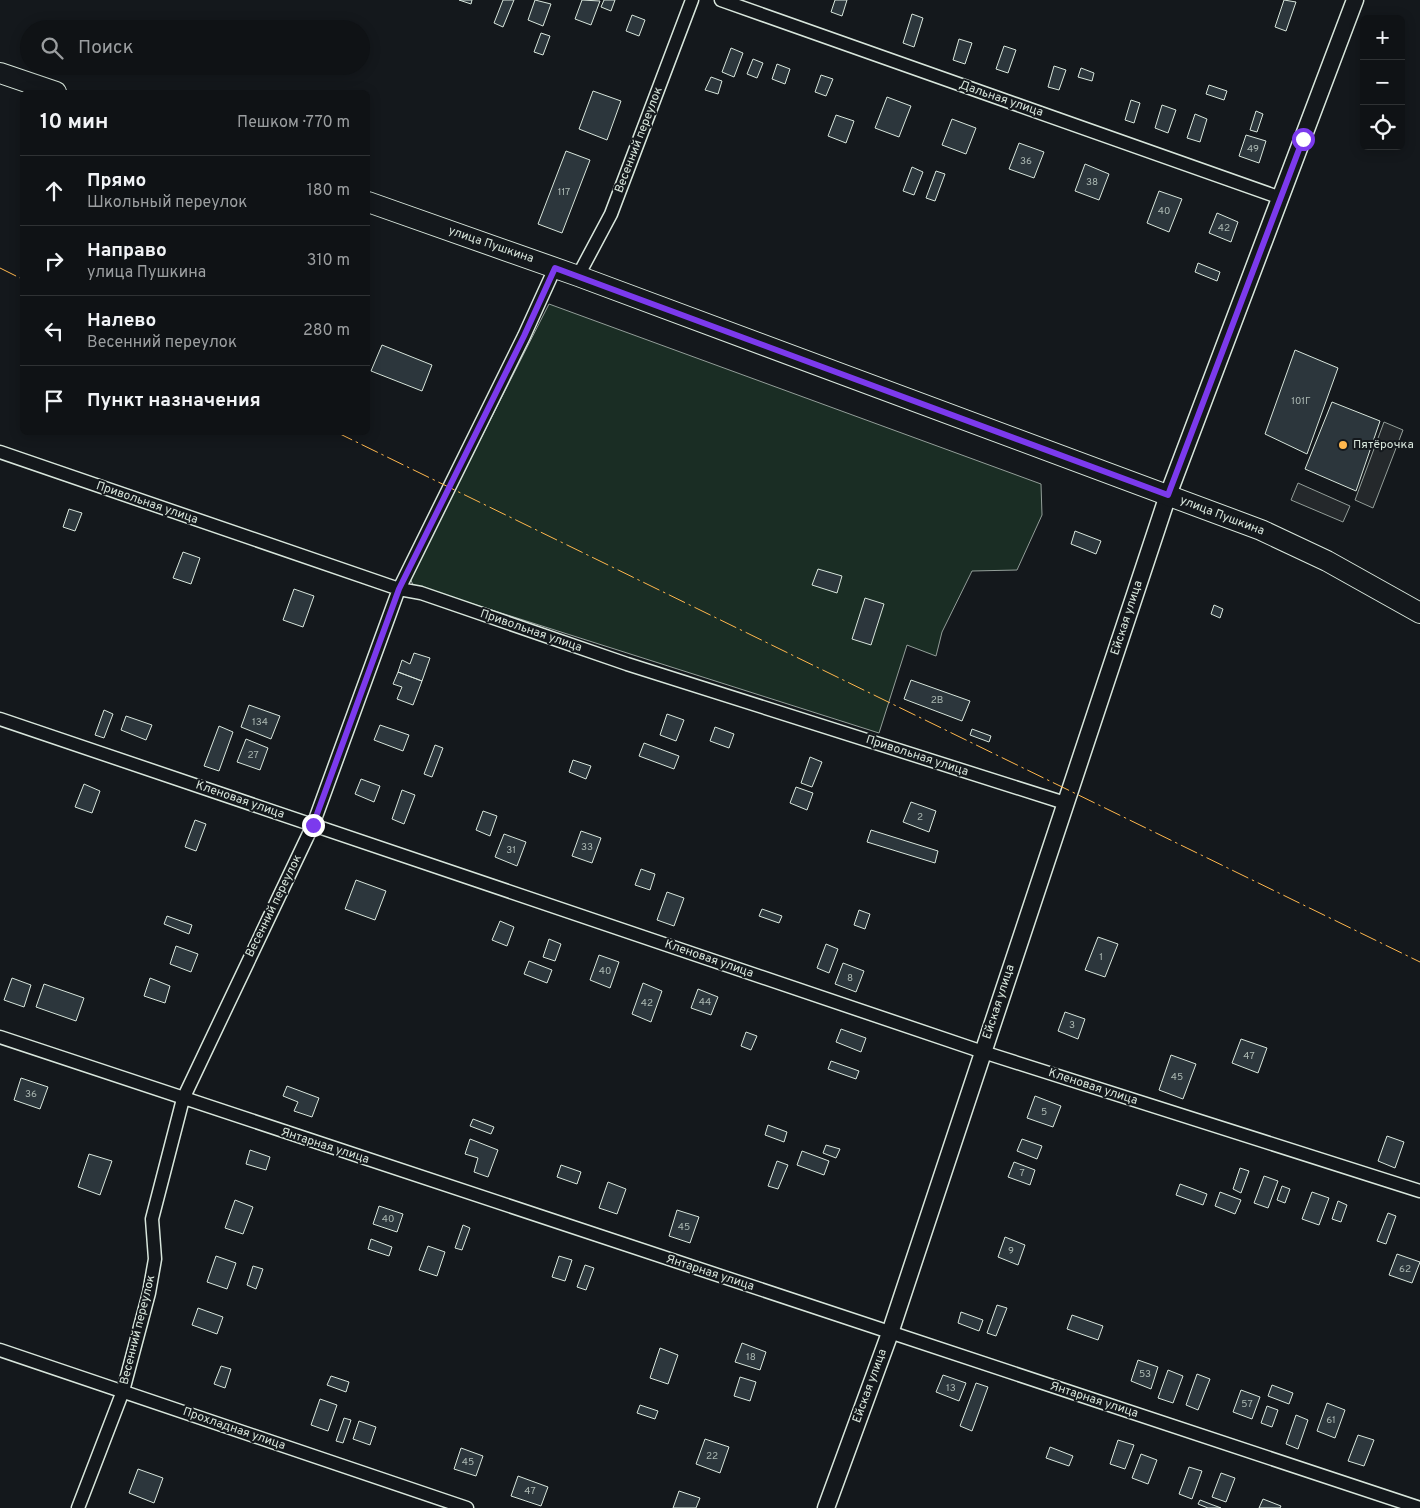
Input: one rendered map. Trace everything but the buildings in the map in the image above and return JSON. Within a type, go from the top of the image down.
[{"type":"main road","points":[[0,73],[50,90]]},
{"type":"main road","name":"улица Пушкина","points":[[370,203],[578,276],[1261,530],[1326,561],[1420,613]]},
{"type":"street","name":"Весенний переулок","points":[[578,276],[611,214],[692,0]]},
{"type":"street","name":"Дальная улица","points":[[721,0],[1281,198]]},
{"type":"street","name":"Ейская улица","points":[[826,1508],[890,1333],[1168,495],[1355,0]]},
{"type":"street","name":"Весенний переулок","points":[[78,1508],[123,1391],[149,1294],[155,1259],[152,1219],[183,1100],[313,825],[399,589],[524,336],[555,268]]},
{"type":"street","name":"Привольная улица","points":[[0,452],[399,589],[421,593],[627,664],[1065,803]]},
{"type":"street","name":"Кленовая улица","points":[[0,719],[983,1052],[1420,1191]]},
{"type":"street","name":"Янтарная улица","points":[[0,1037],[183,1100],[1420,1508]]},
{"type":"street","name":"Прохладная улица","points":[[0,1350],[467,1508]]},
{"type":"green space","points":[[549,304],[1041,484],[1042,515],[1017,570],[972,571],[942,632],[936,656],[907,645],[879,733],[413,585],[410,578]]},
{"type":"shaded area","points":[[1384,422],[1403,430],[1373,508],[1355,500]]},
{"type":"shaded area","points":[[1298,483],[1350,506],[1343,522],[1291,500]]},
{"type":"power","points":[[0,268],[20,278]]},
{"type":"power","points":[[342,435],[1420,962]]},
{"type":"place","name":"Пятёрочка","points":[[1343,445]]},
{"type":"route","points":[[313,825],[399,589],[524,336],[555,268],[1168,495],[1303,139]]}]
